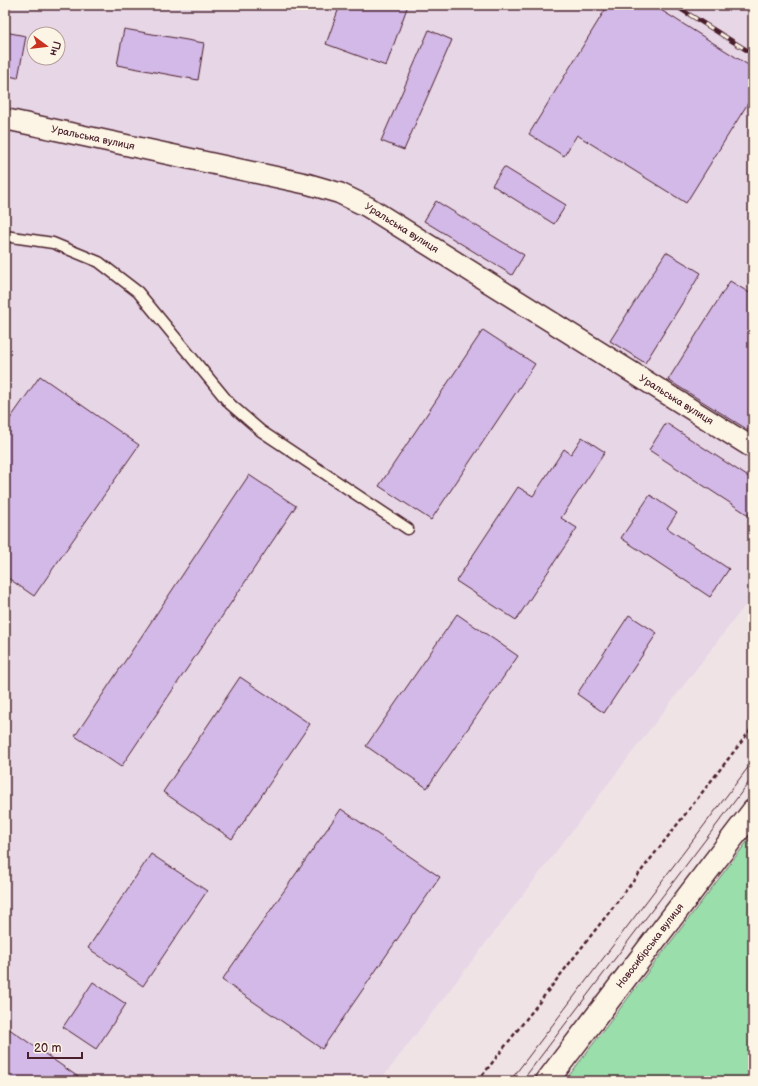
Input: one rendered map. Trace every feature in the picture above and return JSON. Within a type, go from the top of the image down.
[{"type":"main road","name":"Новосибірська вулиця","points":[[547,1081],[753,811]]},
{"type":"street","name":"Уральська вулиця","points":[[5,119],[308,184],[339,193],[368,207],[753,448]]},
{"type":"lane","points":[[5,236],[53,243],[99,262],[138,292],[230,404],[261,431],[408,529]]},
{"type":"path","points":[[478,1081],[753,727]]},
{"type":"shaded area","points":[[5,5],[753,6],[753,595],[380,1081],[5,1081]]},
{"type":"green space","points":[[753,834],[753,1081],[565,1081]]},
{"type":"building","points":[[340,5],[408,5],[386,66],[326,44]]},
{"type":"building","points":[[608,5],[653,5],[753,68],[753,95],[686,203],[577,135],[564,156],[529,134]]},
{"type":"building","points":[[124,29],[204,43],[198,80],[117,65]]},
{"type":"building","points":[[429,30],[452,40],[404,150],[381,141]]},
{"type":"building","points":[[5,32],[26,36],[18,78],[5,75]]},
{"type":"building","points":[[504,167],[566,205],[554,224],[492,185]]},
{"type":"building","points":[[436,201],[524,255],[512,275],[424,221]]},
{"type":"building","points":[[666,252],[701,273],[645,363],[610,341]]},
{"type":"building","points":[[730,281],[753,295],[753,433],[668,380]]},
{"type":"building","points":[[483,330],[535,364],[431,520],[379,486]]},
{"type":"building","points":[[40,376],[139,445],[34,596],[5,576],[5,426]]},
{"type":"building","points":[[666,423],[753,480],[753,518],[649,450]]},
{"type":"building","points":[[582,437],[605,452],[561,518],[577,528],[516,620],[456,581],[518,487],[533,496],[564,449],[571,454]]},
{"type":"building","points":[[249,475],[296,506],[121,767],[75,736]]},
{"type":"building","points":[[650,495],[677,513],[667,528],[729,569],[710,597],[621,538]]},
{"type":"building","points":[[457,614],[518,656],[427,788],[366,746]]},
{"type":"building","points":[[629,615],[657,633],[604,713],[577,694]]},
{"type":"building","points":[[240,677],[310,724],[232,839],[163,792]]},
{"type":"building","points":[[341,809],[440,877],[322,1049],[222,980]]},
{"type":"building","points":[[151,854],[207,891],[143,986],[88,948]]},
{"type":"building","points":[[93,982],[126,1004],[96,1049],[63,1027]]},
{"type":"building","points":[[5,1026],[84,1081],[5,1081]]},
{"type":"tram line","points":[[510,1081],[753,761]]},
{"type":"tram line","points":[[522,1081],[753,777]]},
{"type":"railway","points":[[674,5],[753,54]]}]
